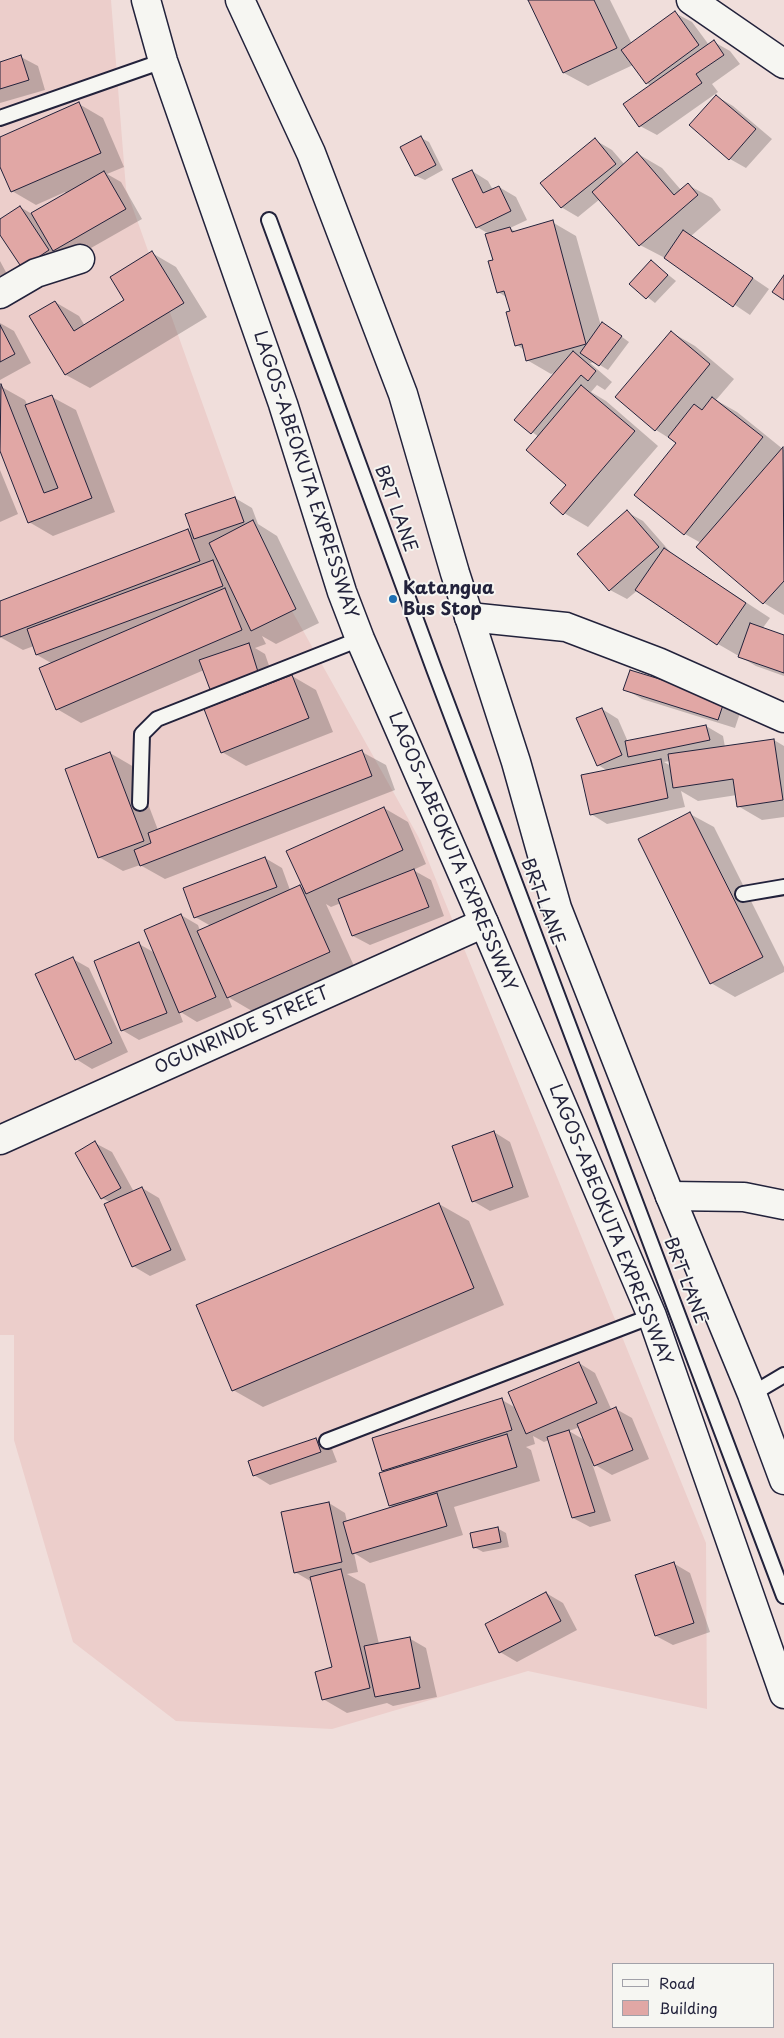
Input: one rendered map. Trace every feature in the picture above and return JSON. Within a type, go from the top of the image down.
[{"type":"main road","name":"LAGOS-ABEOKUTA EXPRESSWAY","points":[[146,0],[163,61],[280,395],[342,592],[360,639],[652,1316],[784,1694]]},
{"type":"main road","points":[[240,0],[311,153],[402,394],[469,617],[516,762],[557,908],[670,1196],[752,1394],[784,1480]]},
{"type":"main road","points":[[691,0],[784,64]]},
{"type":"main road","points":[[0,294],[36,273],[80,259]]},
{"type":"main road","points":[[469,617],[566,627],[658,662],[784,718]]},
{"type":"main road","name":"OGUNRINDE STREET","points":[[0,1140],[484,923]]},
{"type":"main road","points":[[670,1196],[744,1197],[784,1204]]},
{"type":"lane","points":[[0,118],[163,61]]},
{"type":"lane","name":"BRT LANE","points":[[269,220],[434,669],[784,1596]]},
{"type":"lane","points":[[140,803],[142,734],[157,719],[360,639]]},
{"type":"lane","points":[[743,894],[784,887]]},
{"type":"lane","points":[[327,1441],[652,1316]]},
{"type":"lane","points":[[752,1394],[784,1375]]},
{"type":"shaded area","points":[[0,0],[111,0],[126,189],[249,534],[419,838],[706,1543],[707,1709],[528,1671],[332,1729],[176,1721],[73,1642],[14,1440],[14,1335],[0,1335]]},
{"type":"building","points":[[528,0],[594,0],[617,48],[563,73]]},
{"type":"building","points":[[675,11],[699,45],[646,84],[621,50]]},
{"type":"building","points":[[714,40],[724,55],[696,74],[702,83],[639,127],[623,104]]},
{"type":"building","points":[[21,55],[29,80],[0,89],[0,62]]},
{"type":"building","points":[[716,95],[756,129],[729,160],[689,125]]},
{"type":"building","points":[[79,102],[101,153],[11,192],[0,167],[0,137]]},
{"type":"building","points":[[421,136],[436,165],[415,176],[400,147]]},
{"type":"building","points":[[595,138],[616,164],[561,208],[540,183]]},
{"type":"building","points":[[637,152],[674,195],[688,183],[698,195],[639,246],[592,192]]},
{"type":"building","points":[[472,170],[483,193],[499,186],[511,211],[476,228],[452,179]]},
{"type":"building","points":[[104,171],[126,209],[53,251],[31,213]]},
{"type":"building","points":[[20,206],[49,250],[22,268],[0,235],[0,219]]},
{"type":"building","points":[[553,220],[586,344],[526,361],[522,344],[515,346],[506,312],[510,311],[504,291],[497,293],[488,261],[493,260],[485,234],[510,227],[512,232]]},
{"type":"building","points":[[683,230],[753,278],[733,307],[664,258]]},
{"type":"building","points":[[152,251],[184,303],[65,375],[29,316],[55,301],[74,331],[124,300],[110,277]]},
{"type":"building","points":[[651,260],[668,275],[646,299],[629,284]]},
{"type":"building","points":[[784,275],[784,300],[772,292]]},
{"type":"building","points":[[602,322],[622,336],[599,366],[580,353]]},
{"type":"building","points":[[0,325],[15,354],[0,362]]},
{"type":"building","points":[[671,331],[710,364],[655,431],[615,397]]},
{"type":"building","points":[[573,351],[596,371],[588,381],[581,375],[531,434],[514,420]]},
{"type":"building","points":[[1,384],[44,493],[58,488],[25,405],[52,395],[92,498],[28,523],[0,451]]},
{"type":"building","points":[[581,385],[635,431],[563,515],[550,503],[566,485],[526,450]]},
{"type":"building","points":[[712,397],[763,437],[684,535],[634,495],[676,443],[668,437],[694,404],[702,410]]},
{"type":"building","points":[[783,447],[784,581],[763,604],[696,547]]},
{"type":"building","points":[[235,497],[244,522],[194,539],[185,514]]},
{"type":"building","points":[[627,510],[659,547],[609,591],[577,554]]},
{"type":"building","points":[[253,520],[296,609],[251,631],[209,543]]},
{"type":"building","points":[[188,529],[200,561],[0,637],[0,601]]},
{"type":"building","points":[[664,548],[746,603],[717,645],[635,590]]},
{"type":"building","points":[[213,560],[223,586],[36,655],[27,629]]},
{"type":"building","points":[[225,588],[242,630],[56,710],[39,668]]},
{"type":"building","points":[[750,623],[784,635],[784,673],[738,657]]},
{"type":"building","points":[[249,643],[259,675],[211,692],[199,660]]},
{"type":"building","points":[[630,670],[725,699],[718,720],[623,690]]},
{"type":"building","points":[[292,675],[309,718],[221,753],[204,709]]},
{"type":"building","points":[[602,708],[622,755],[597,766],[576,718]]},
{"type":"building","points":[[706,725],[710,740],[628,757],[625,741]]},
{"type":"building","points":[[774,739],[783,800],[737,807],[733,779],[673,788],[668,754]]},
{"type":"building","points":[[362,750],[372,776],[140,866],[134,850],[151,843],[148,833]]},
{"type":"building","points":[[110,752],[144,841],[98,858],[65,769]]},
{"type":"building","points":[[661,759],[668,798],[590,815],[581,775]]},
{"type":"building","points":[[384,807],[403,850],[306,894],[286,851]]},
{"type":"building","points":[[690,812],[763,957],[710,984],[638,839]]},
{"type":"building","points":[[265,857],[277,887],[194,918],[183,888]]},
{"type":"building","points":[[414,869],[429,907],[352,936],[338,899]]},
{"type":"building","points":[[300,885],[330,952],[227,998],[197,931]]},
{"type":"building","points":[[181,914],[216,997],[179,1013],[144,930]]},
{"type":"building","points":[[139,942],[167,1013],[121,1031],[94,961]]},
{"type":"building","points":[[73,957],[112,1043],[75,1060],[35,974]]},
{"type":"building","points":[[494,1131],[513,1187],[472,1202],[452,1146]]},
{"type":"building","points":[[95,1141],[121,1188],[101,1199],[75,1153]]},
{"type":"building","points":[[142,1187],[171,1250],[132,1267],[104,1204]]},
{"type":"building","points":[[439,1203],[474,1288],[232,1391],[196,1305]]},
{"type":"building","points":[[579,1362],[597,1403],[526,1434],[508,1392]]},
{"type":"building","points":[[502,1398],[512,1430],[382,1471],[372,1438]]},
{"type":"building","points":[[616,1407],[633,1450],[594,1466],[577,1424]]},
{"type":"building","points":[[569,1430],[595,1512],[572,1518],[547,1437]]},
{"type":"building","points":[[507,1434],[517,1467],[389,1506],[379,1473]]},
{"type":"building","points":[[316,1438],[321,1452],[253,1476],[248,1461]]},
{"type":"building","points":[[437,1493],[447,1526],[352,1554],[343,1522]]},
{"type":"building","points":[[329,1502],[342,1562],[294,1573],[281,1512]]},
{"type":"building","points":[[498,1527],[501,1542],[473,1548],[470,1533]]},
{"type":"building","points":[[674,1562],[694,1623],[655,1636],[635,1575]]},
{"type":"building","points":[[341,1569],[370,1688],[322,1700],[315,1672],[332,1667],[310,1577]]},
{"type":"building","points":[[546,1592],[561,1621],[499,1653],[485,1624]]},
{"type":"building","points":[[410,1637],[420,1688],[375,1697],[364,1646]]},
{"type":"place","name":"Katangua Bus Stop","points":[[393,599]]}]
